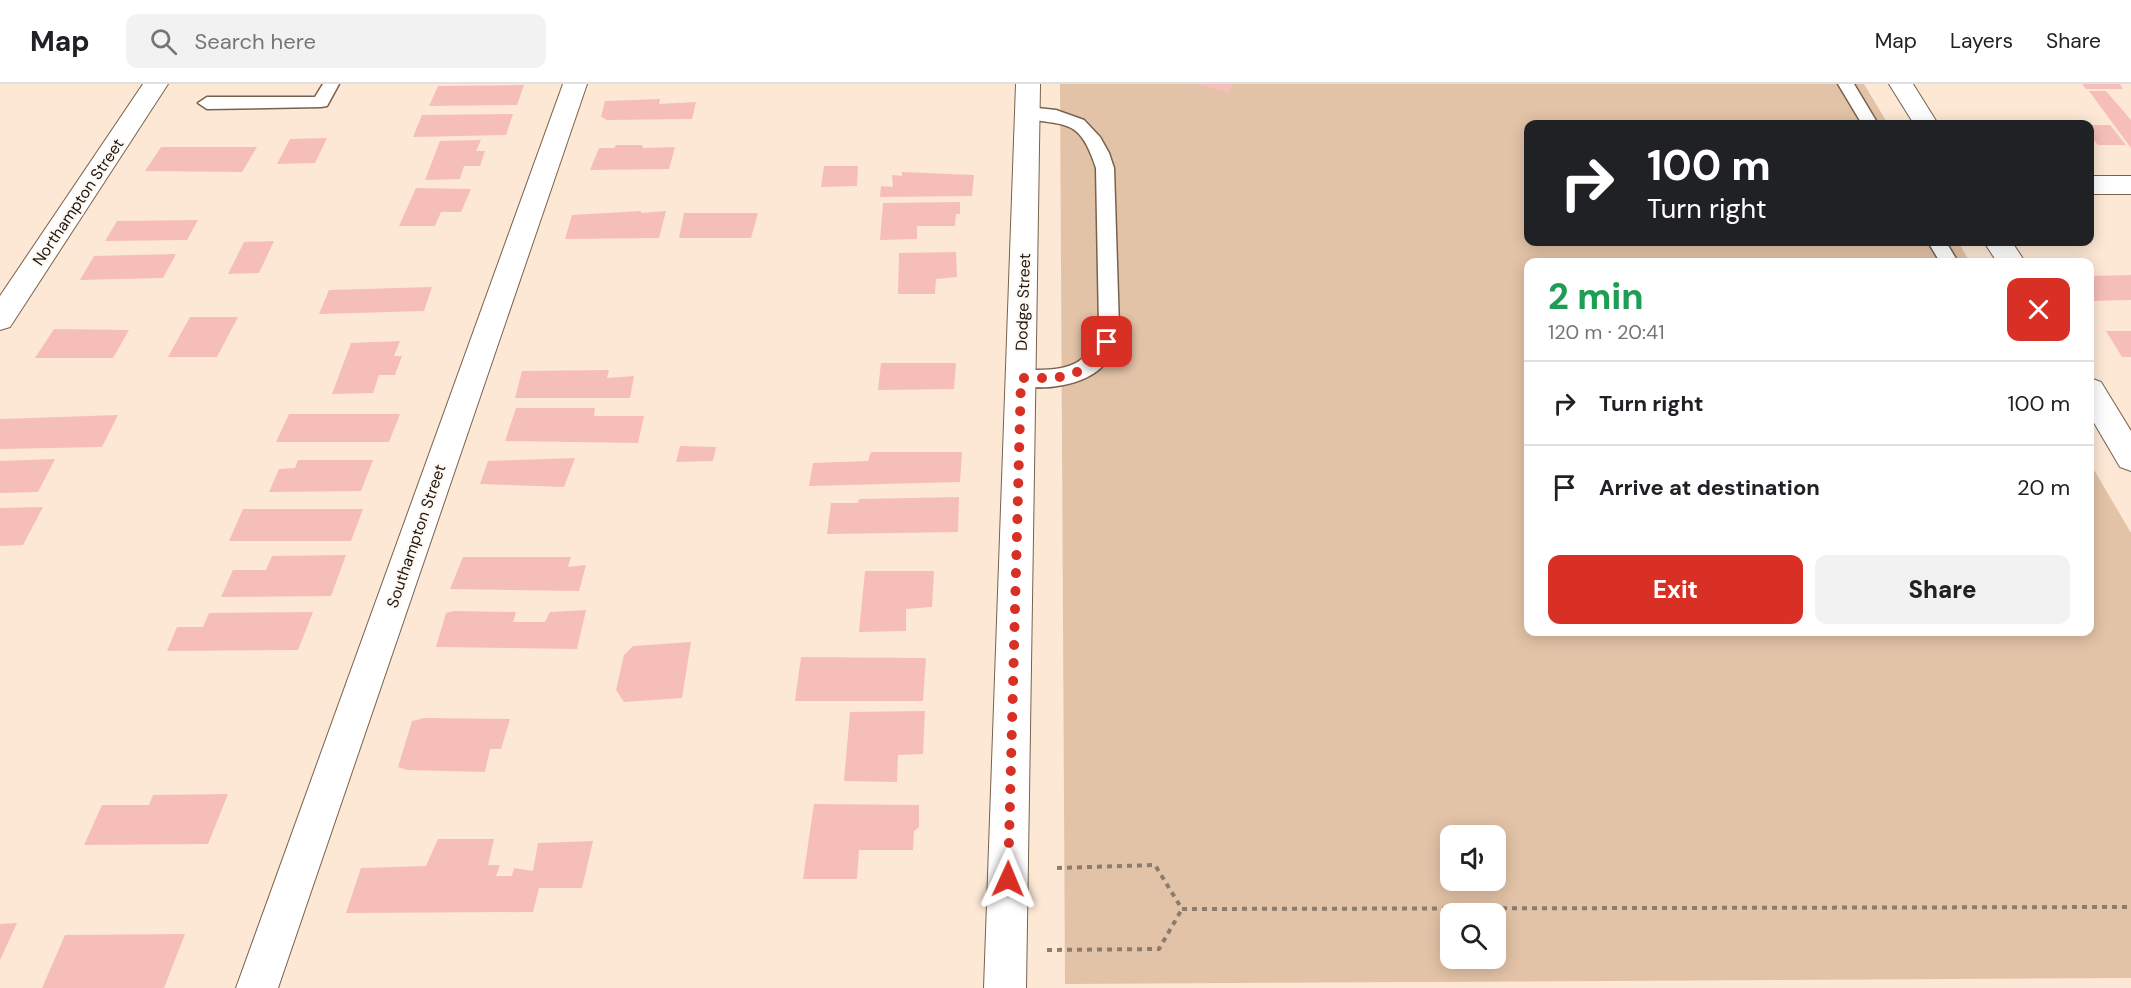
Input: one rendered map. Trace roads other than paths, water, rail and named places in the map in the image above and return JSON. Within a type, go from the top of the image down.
[{"type":"street","name":"Northampton Street","points":[[0,319],[156,84]]},
{"type":"street","name":"Southampton Street","points":[[257,988],[575,84]]},
{"type":"street","points":[[1901,84],[1924,120]]},
{"type":"street","name":"Dodge Street","points":[[1005,988],[1028,98]]},
{"type":"street","points":[[2094,185],[2131,185]]},
{"type":"street","points":[[2094,397],[2131,458]]},
{"type":"lane","points":[[207,104],[321,102],[331,84]]},
{"type":"lane","points":[[1846,84],[1868,120]]},
{"type":"lane","points":[[1021,378],[1054,378],[1074,375],[1097,359],[1107,342],[1109,327],[1105,168],[1101,155],[1084,129],[1072,119],[1055,114],[1028,98]]}]
